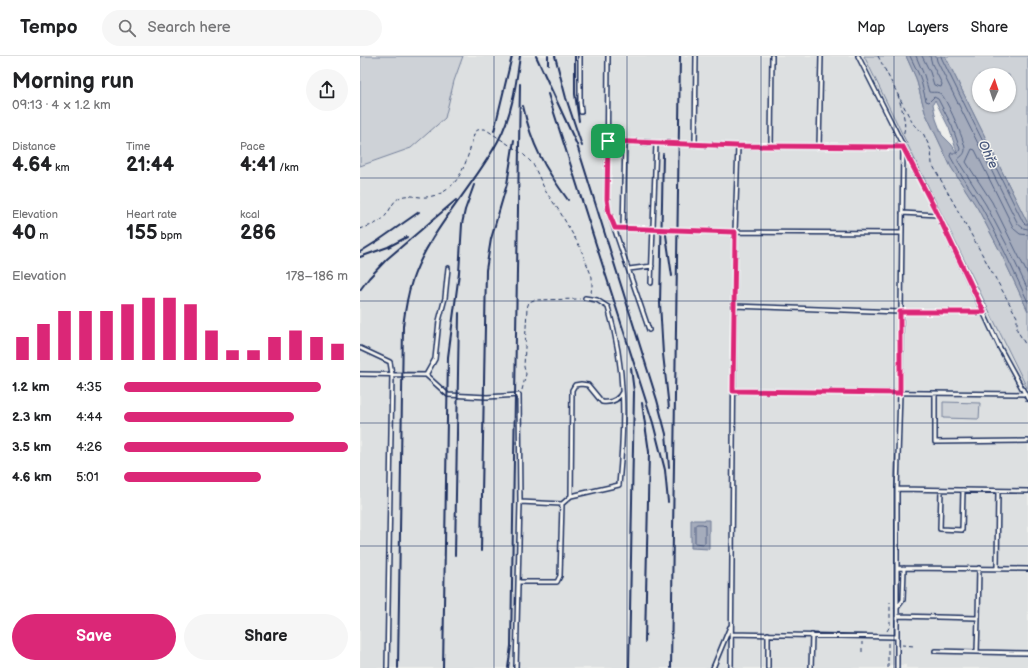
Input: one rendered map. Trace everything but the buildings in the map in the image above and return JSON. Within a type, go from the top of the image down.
[{"type":"lane","points":[[580,56],[581,112]]},
{"type":"lane","points":[[608,56],[607,199],[609,213],[649,330]]},
{"type":"lane","points":[[696,56],[696,145]]},
{"type":"lane","points":[[772,56],[772,146]]},
{"type":"lane","points":[[819,147],[820,56]]},
{"type":"lane","points":[[858,56],[938,215],[1000,348],[1028,399]]},
{"type":"lane","points":[[608,141],[738,146],[903,147]]},
{"type":"lane","points":[[623,228],[625,141]]},
{"type":"lane","points":[[651,283],[656,144]]},
{"type":"lane","points":[[731,668],[734,306],[738,146]]},
{"type":"lane","points":[[897,668],[897,489],[900,393],[903,147]]},
{"type":"lane","points":[[902,213],[938,215]]},
{"type":"lane","points":[[615,228],[653,228],[735,232],[902,233]]},
{"type":"lane","points":[[629,269],[652,266]]},
{"type":"lane","points":[[426,375],[435,359],[439,321],[445,298],[448,268]]},
{"type":"lane","points":[[520,502],[562,504],[571,496],[619,485],[623,444],[623,388],[616,335],[608,307],[597,300],[585,298]]},
{"type":"lane","points":[[734,306],[900,312],[984,312]]},
{"type":"lane","points":[[360,348],[390,362],[392,374],[387,668]]},
{"type":"lane","points":[[360,374],[426,375],[448,395],[519,395],[520,502],[516,668]]},
{"type":"lane","points":[[571,496],[572,390],[575,385],[588,385],[602,402],[609,403],[616,400],[621,395],[623,388]]},
{"type":"lane","points":[[733,391],[1025,394]]},
{"type":"lane","points":[[935,393],[935,442],[1028,441]]},
{"type":"lane","points":[[897,489],[1028,491]]},
{"type":"lane","points":[[941,490],[940,529],[962,530],[963,490]]},
{"type":"lane","points":[[997,568],[998,491]]},
{"type":"lane","points":[[518,582],[557,582],[560,576],[562,504]]},
{"type":"lane","points":[[897,568],[1028,569]]},
{"type":"lane","points":[[897,608],[903,600],[904,568]]},
{"type":"lane","points":[[977,652],[979,568]]},
{"type":"lane","points":[[897,616],[978,618]]},
{"type":"lane","points":[[713,668],[731,625]]},
{"type":"lane","points":[[731,634],[897,637]]},
{"type":"lane","points":[[768,634],[768,668]]},
{"type":"lane","points":[[811,668],[812,635]]},
{"type":"lane","points":[[935,650],[1028,653]]},
{"type":"path","points":[[878,56],[913,124],[923,133],[931,150],[932,164],[1017,317],[1017,330],[1028,349]]},
{"type":"path","points":[[898,93],[905,131],[899,139]]},
{"type":"path","points":[[360,229],[375,224],[384,218],[397,199],[402,196],[421,198],[430,197],[442,193],[452,186],[459,178],[465,166],[475,131],[485,129],[523,154],[532,164],[546,192],[573,233],[592,277],[592,286],[591,294],[585,298],[534,300],[529,302],[527,308],[524,367],[526,374],[523,388],[519,395]]},
{"type":"shaded area","points":[[360,56],[463,56],[454,81],[445,118],[411,148],[360,166]]},
{"type":"shaded area","points":[[463,56],[864,56],[1028,390],[1028,668],[906,668],[906,665],[886,665],[886,668],[360,668],[360,166],[411,148],[454,81]]},
{"type":"shaded area","points":[[864,56],[906,56],[916,78],[925,112],[951,167],[978,209],[1000,251],[1028,311],[1028,390]]},
{"type":"shaded area","points":[[945,56],[1028,56],[1028,224],[973,112],[1016,112],[1016,68],[972,68],[972,111]]},
{"type":"shaded area","points":[[943,402],[980,403],[979,419],[943,418]]},
{"type":"water","name":"Ohře","points":[[906,56],[945,56],[1028,224],[1028,311],[1000,251],[978,209],[951,167],[925,112],[916,78]],"holes":[[[935,100],[949,128],[958,155],[952,145],[942,135],[936,119],[933,104]]]},
{"type":"water","points":[[691,520],[709,520],[709,549],[691,548]]},
{"type":"railway","points":[[494,131],[512,56]]},
{"type":"railway","points":[[398,668],[403,326],[407,298],[412,281],[429,244],[488,158],[503,131],[513,100],[520,56]]},
{"type":"railway","points":[[536,56],[577,145],[657,400],[666,434],[669,467]]},
{"type":"railway","points":[[548,56],[548,64]]},
{"type":"railway","points":[[555,56],[566,98],[582,146]]},
{"type":"railway","points":[[575,56],[575,94],[579,121]]},
{"type":"railway","points":[[671,668],[680,56]]},
{"type":"railway","points":[[508,668],[511,646],[520,84]]},
{"type":"railway","points":[[548,94],[653,423],[665,470],[668,502]]},
{"type":"railway","points":[[523,106],[530,133],[540,156],[568,200]]},
{"type":"railway","points":[[481,551],[486,270],[491,239],[507,184],[514,140]]},
{"type":"railway","points":[[663,154],[660,303],[663,354],[669,408]]},
{"type":"railway","points":[[443,668],[448,357],[459,273],[462,224],[465,210],[474,185]]},
{"type":"railway","points":[[360,290],[387,259],[456,200]]},
{"type":"railway","points":[[360,252],[419,212]]},
{"type":"railway","points":[[666,235],[672,276]]},
{"type":"railway","points":[[360,257],[388,247],[407,237]]},
{"type":"railway","points":[[455,555],[459,313]]},
{"type":"railway","points":[[629,668],[634,392],[631,368]]},
{"type":"railway","points":[[642,403],[649,452],[645,642]]},
{"type":"route","points":[[608,141],[738,146],[903,147],[938,215],[984,312],[900,312],[900,393],[733,391],[735,232],[653,228],[615,228],[609,213],[607,199],[608,141]]}]
